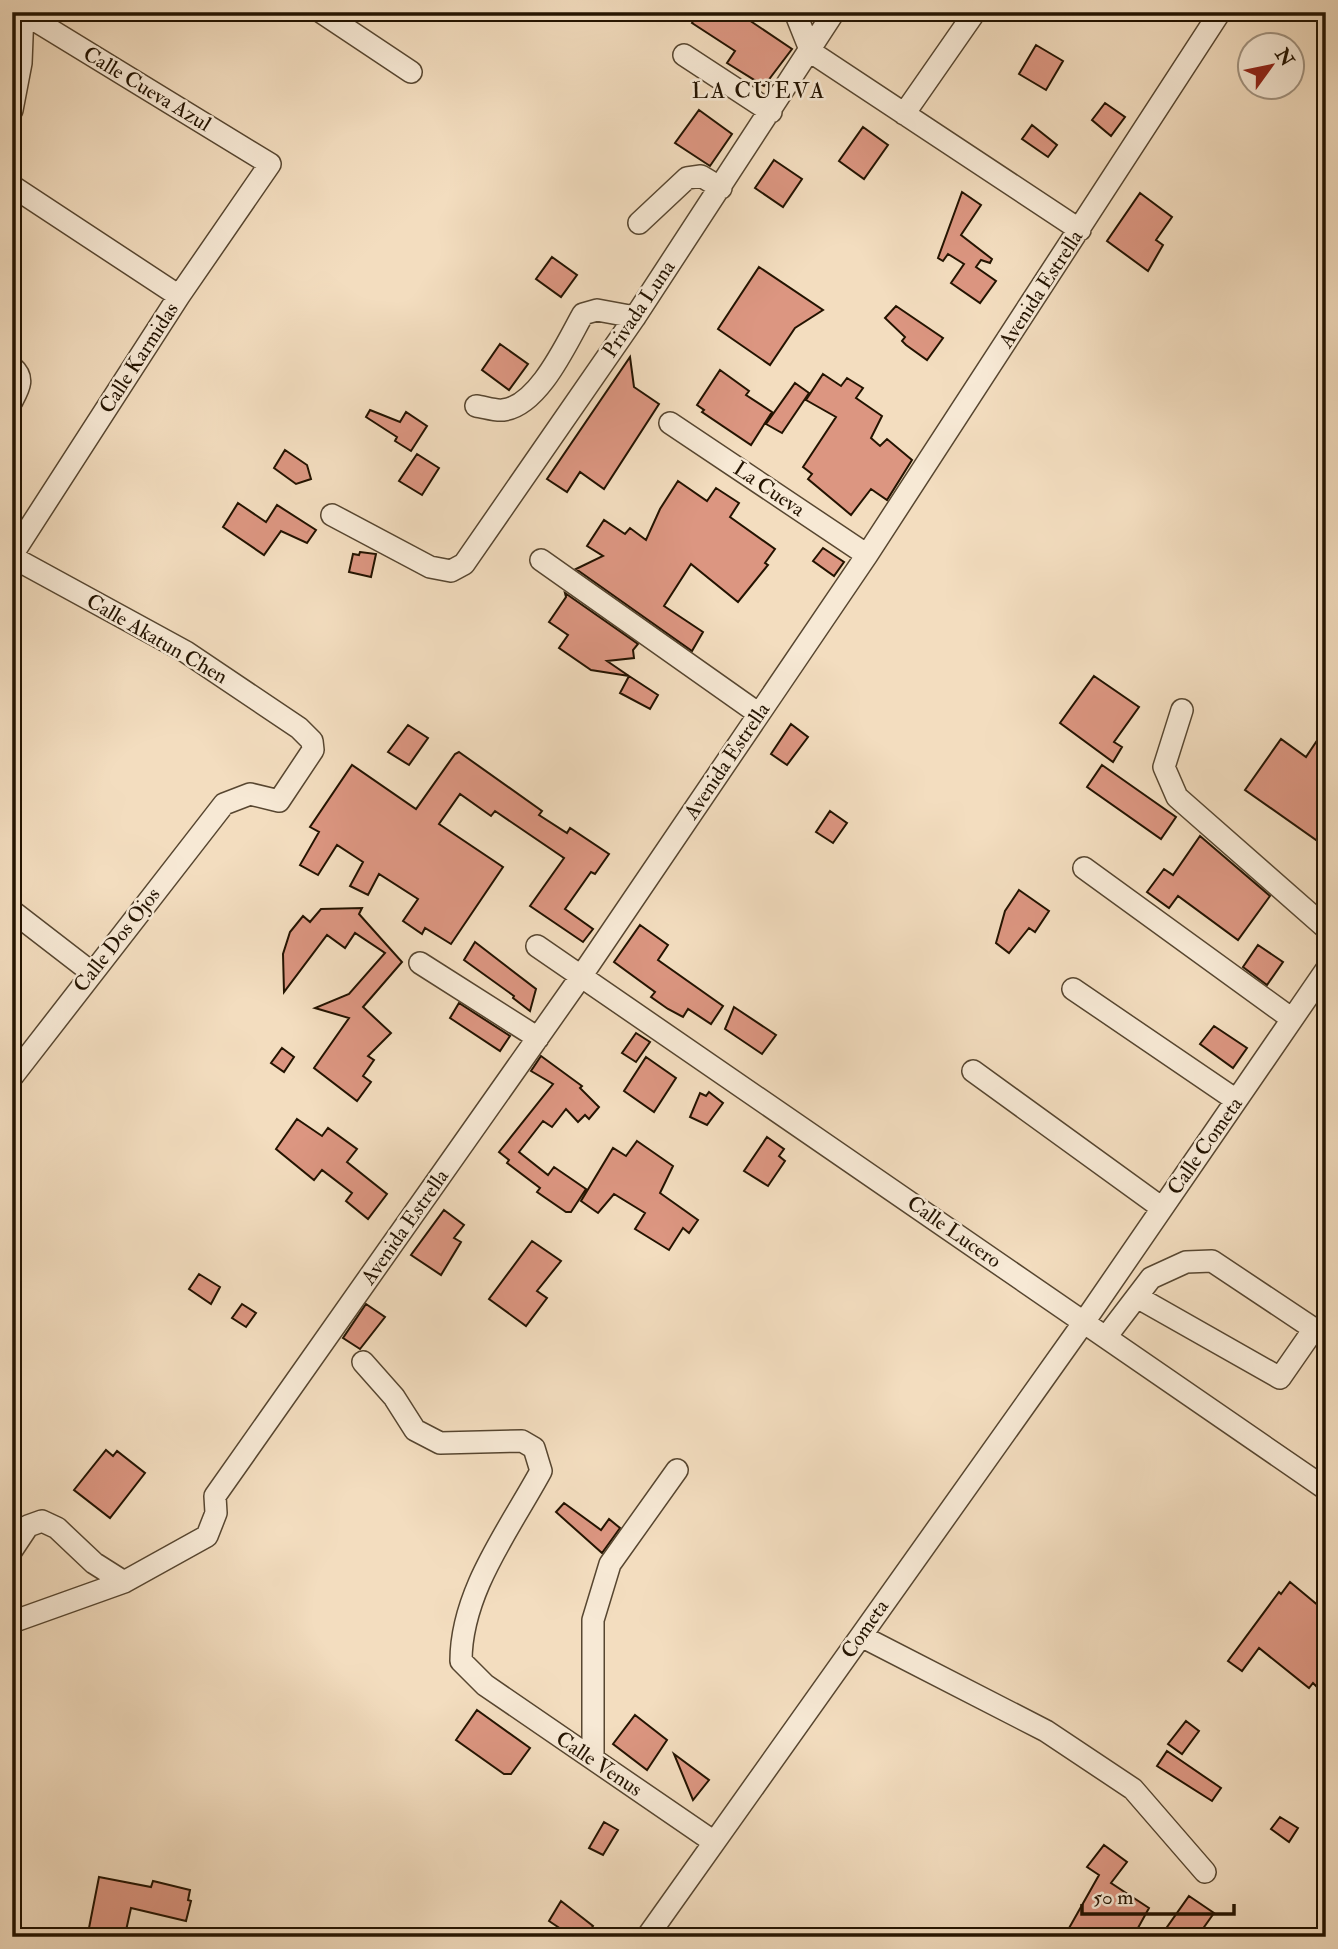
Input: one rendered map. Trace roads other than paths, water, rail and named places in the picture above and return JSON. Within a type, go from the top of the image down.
[{"type":"street","points":[[321,12],[411,72]]},
{"type":"street","points":[[795,12],[811,52],[1080,230]]},
{"type":"street","name":"Privada Luna","points":[[332,515],[430,568],[450,571],[464,564],[635,317],[811,52],[834,12]]},
{"type":"street","points":[[904,114],[975,12]]},
{"type":"street","name":"Avenida Estrella","points":[[124,1581],[207,1535],[216,1513],[215,1496],[582,975],[867,555],[1220,12]]},
{"type":"street","points":[[12,110],[21,63],[23,13]]},
{"type":"street","name":"Calle Cueva Azul","points":[[23,13],[270,164]]},
{"type":"street","points":[[684,55],[771,112]]},
{"type":"street","name":"Calle Karmidas","points":[[12,556],[179,296],[270,164]]},
{"type":"street","points":[[639,223],[687,178],[701,176],[721,188]]},
{"type":"street","points":[[12,186],[179,296]]},
{"type":"street","points":[[476,406],[504,410],[528,399],[548,374],[583,314],[597,310],[635,317]]},
{"type":"street","points":[[12,367],[19,372],[21,385],[12,401]]},
{"type":"street","name":"La Cueva","points":[[670,423],[867,555]]},
{"type":"street","name":"Calle Akatun Chen","points":[[12,556],[186,652],[299,728],[312,741],[313,750],[279,801],[250,794],[223,804]]},
{"type":"street","points":[[541,560],[759,714]]},
{"type":"street","points":[[1182,710],[1164,767],[1177,797],[1326,928]]},
{"type":"street","name":"Calle Dos Ojos","points":[[12,1077],[223,804]]},
{"type":"street","points":[[1084,868],[1292,1019]]},
{"type":"street","points":[[12,911],[91,972]]},
{"type":"street","name":"Calle Lucero","points":[[537,946],[1326,1489]]},
{"type":"street","points":[[420,963],[538,1038]]},
{"type":"street","name":"Calle Cometa","points":[[1084,1322],[1326,970]]},
{"type":"street","points":[[1073,989],[1236,1100]]},
{"type":"street","points":[[972,1071],[1161,1208]]},
{"type":"street","points":[[1106,1337],[1151,1278],[1186,1262],[1212,1261],[1314,1329],[1280,1378],[1137,1297]]},
{"type":"street","name":"Cometa","points":[[647,1937],[1084,1322]]},
{"type":"street","name":"Calle Venus","points":[[363,1362],[394,1397],[415,1430],[440,1443],[522,1441],[534,1448],[541,1471],[477,1589],[461,1632],[461,1661],[485,1685],[714,1842]]},
{"type":"street","points":[[593,1759],[593,1620],[610,1564],[677,1470]]},
{"type":"street","points":[[12,1550],[28,1526],[42,1521],[57,1528],[94,1563],[124,1581]]},
{"type":"street","points":[[12,1622],[124,1581]]},
{"type":"street","points":[[860,1636],[1046,1731],[1133,1789],[1205,1872]]},
{"type":"district","name":"LA CUEVA","points":[[759,90]]}]
